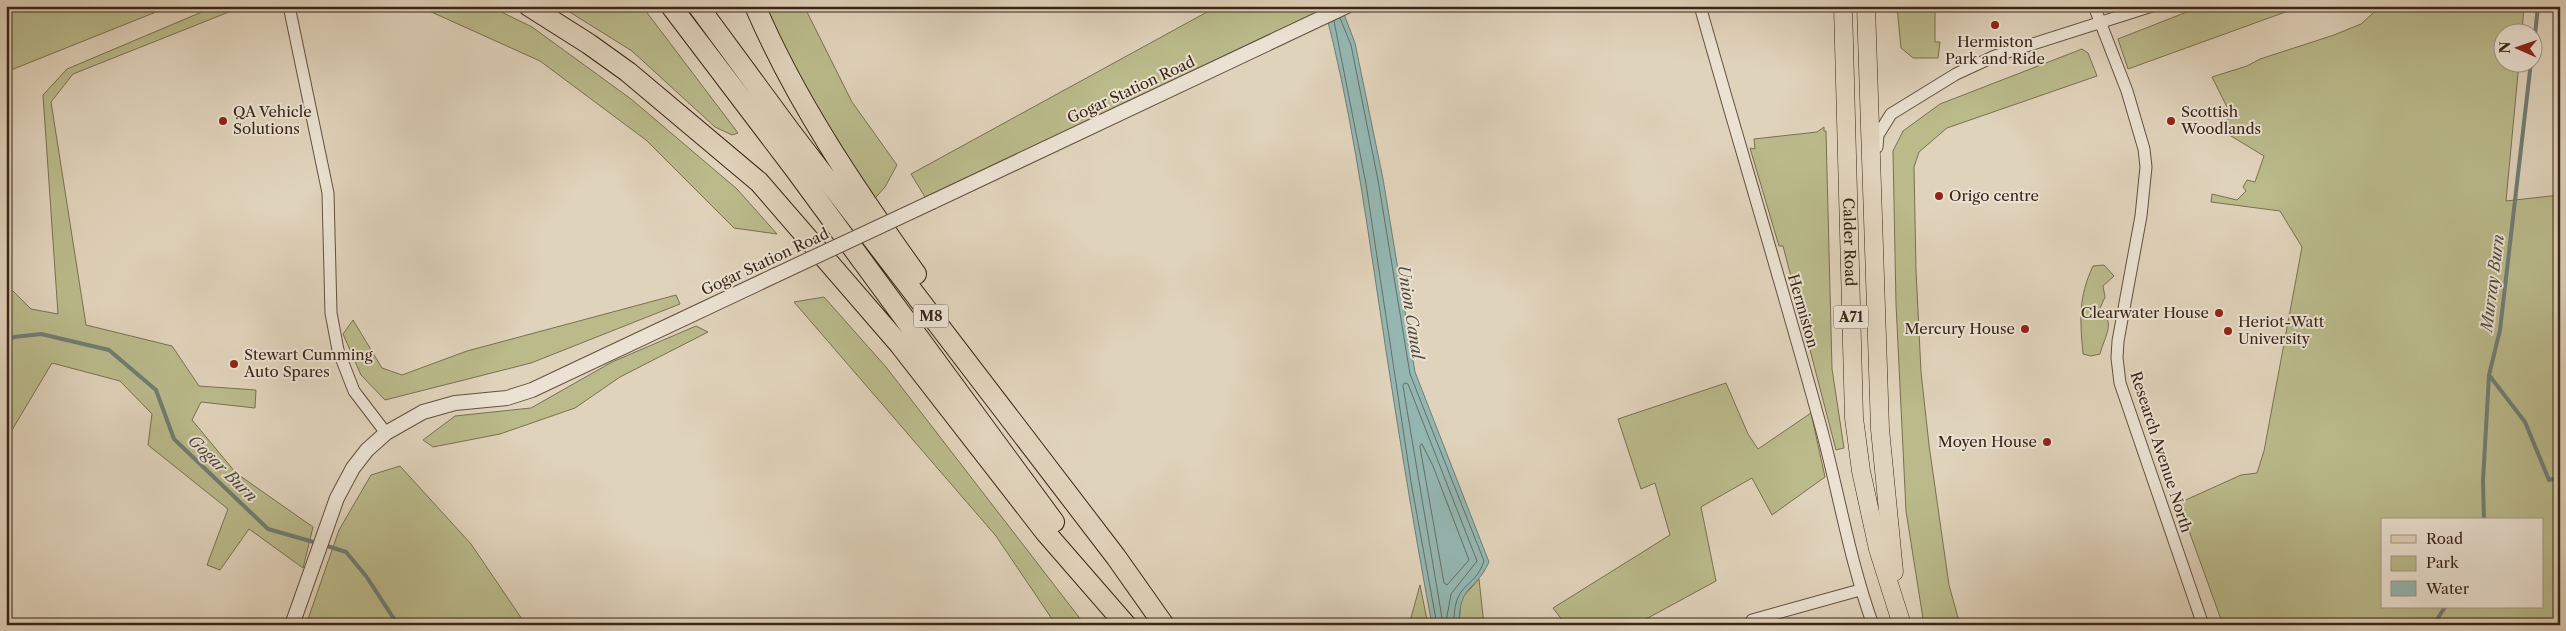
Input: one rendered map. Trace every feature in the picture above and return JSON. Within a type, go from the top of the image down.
[{"type":"highway","name":"M8","points":[[529,6],[628,72],[759,182],[900,345],[1046,533],[1127,625]]},
{"type":"highway","name":"M8","points":[[671,6],[958,389],[1127,625]]},
{"type":"highway","name":"M8","points":[[698,6],[796,139],[1116,558]]},
{"type":"highway","name":"M8","points":[[755,6],[813,118],[868,206],[1164,625]]},
{"type":"main road","name":"Calder Road","points":[[1843,6],[1854,418],[1862,471],[1878,549],[1901,624]]},
{"type":"main road","name":"Calder Road","points":[[1866,6],[1871,205],[1880,429],[1888,526],[1901,624]]},
{"type":"street","points":[[289,6],[328,193],[331,313],[338,350],[354,391],[386,433]]},
{"type":"street","name":"Gogar Station Road","points":[[292,625],[337,498],[353,468],[386,433],[423,412],[455,404],[507,398],[532,390],[1347,6]]},
{"type":"street","name":"Hermiston","points":[[1700,6],[1826,446],[1860,590],[1873,625]]},
{"type":"street","name":"Research Avenue North","points":[[2094,6],[2135,114],[2146,167],[2142,207],[2118,341],[2117,358],[2120,383],[2203,625]]},
{"type":"street","points":[[1871,205],[1878,135],[1891,114],[1956,74],[1995,56],[2102,24],[2152,6]]},
{"type":"street","points":[[1752,620],[1860,590]]},
{"type":"green space","points":[[6,6],[171,6],[6,72]]},
{"type":"green space","points":[[216,6],[244,6],[73,74],[51,102],[86,325],[172,346],[199,386],[256,390],[255,408],[201,402],[192,420],[236,473],[313,527],[303,568],[249,529],[220,570],[207,565],[228,509],[148,445],[152,414],[120,381],[52,363],[6,440],[6,284],[31,309],[58,314],[43,95],[67,69]]},
{"type":"green space","points":[[418,6],[489,6],[532,27],[631,99],[737,189],[777,234],[734,228],[646,140],[540,61]]},
{"type":"green space","points":[[560,6],[642,6],[738,133],[732,135],[715,127],[632,51]]},
{"type":"green space","points":[[755,6],[804,6],[852,102],[897,165],[885,187],[868,206]]},
{"type":"green space","points":[[1218,6],[1322,6],[1323,9],[925,197],[911,174]]},
{"type":"green space","points":[[1897,6],[1935,6],[1935,42],[1940,42],[1938,58],[1913,58],[1901,48]]},
{"type":"green space","points":[[2202,6],[2302,6],[2128,69],[2118,39]]},
{"type":"green space","points":[[2381,6],[2524,6],[2523,22],[2494,22],[2494,72],[2518,72],[2506,201],[2560,195],[2560,625],[2223,625],[2179,503],[2241,475],[2257,473],[2264,451],[2302,247],[2280,211],[2211,202],[2212,194],[2237,200],[2246,191],[2243,187],[2247,180],[2255,182],[2264,156],[2226,133],[2229,111],[2212,77],[2247,66],[2260,59],[2334,35],[2361,24]]},
{"type":"green space","points":[[2082,49],[2088,53],[2097,76],[1947,128],[1919,152],[1914,167],[1916,270],[1921,372],[1929,445],[1949,585],[1960,625],[1924,625],[1906,511],[1896,304],[1893,151],[1903,131],[1940,104]]},
{"type":"green space","points":[[1824,127],[1824,131],[1826,131],[1832,369],[1844,448],[1836,450],[1783,246],[1779,246],[1750,148],[1755,149],[1754,139],[1817,132]]},
{"type":"green space","points":[[2104,265],[2114,276],[2103,286],[2105,297],[2100,308],[2107,319],[2108,329],[2100,354],[2091,356],[2083,354],[2082,299],[2093,266]]},
{"type":"green space","points":[[676,295],[680,304],[531,363],[385,400],[361,375],[343,334],[353,320],[382,368],[402,375],[467,351]]},
{"type":"green space","points":[[824,297],[886,367],[1085,625],[1056,625],[996,536],[794,302]]},
{"type":"green space","points":[[696,326],[708,332],[620,377],[575,408],[500,434],[433,447],[423,440],[455,416],[531,408],[612,362]]},
{"type":"green space","points":[[1726,383],[1748,434],[1758,449],[1811,413],[1825,477],[1772,515],[1752,478],[1701,507],[1716,581],[1635,625],[1566,625],[1553,608],[1670,535],[1655,483],[1641,489],[1618,419]]},
{"type":"green space","points":[[400,466],[471,544],[526,625],[306,625],[339,530],[371,475]]},
{"type":"green space","points":[[1479,579],[1484,625],[1459,625],[1461,599]]},
{"type":"green space","points":[[1420,585],[1428,625],[1409,625]]},
{"type":"water","points":[[1324,6],[1341,6],[1355,43],[1383,179],[1415,372],[1489,562],[1484,572],[1465,595],[1460,612],[1459,625],[1432,625],[1391,384],[1356,154]]},
{"type":"waterway","name":"Murray Burn","points":[[2536,22],[2538,6]]},
{"type":"waterway","name":"Murray Burn","points":[[2530,72],[2500,330],[2489,375],[2525,422],[2549,480],[2560,477]]},
{"type":"waterway","name":"Gogar Burn","points":[[6,342],[14,337],[41,334],[109,350],[156,390],[174,439],[268,529],[317,543]]},
{"type":"waterway","points":[[2484,518],[2483,481],[2489,375]]},
{"type":"waterway","name":"Gogar Burn","points":[[324,545],[346,552],[366,576],[398,625]]},
{"type":"waterway","points":[[2438,618],[2444,608]]},
{"type":"place","name":"Hermiston Park and Ride","points":[[1995,25]]},
{"type":"place","name":"QA Vehicle Solutions","points":[[223,121]]},
{"type":"place","name":"Scottish Woodlands","points":[[2171,121]]},
{"type":"place","name":"Origo centre","points":[[1939,196]]},
{"type":"place","name":"Clearwater House","points":[[2219,313]]},
{"type":"place","name":"Mercury House","points":[[2025,329]]},
{"type":"place","name":"Heriot-Watt University","points":[[2228,331]]},
{"type":"place","name":"Stewart Cumming Auto Spares","points":[[234,364]]},
{"type":"place","name":"Moyen House","points":[[2047,442]]},
{"type":"water label","name":"Union Canal","points":[[1411,312]]}]
